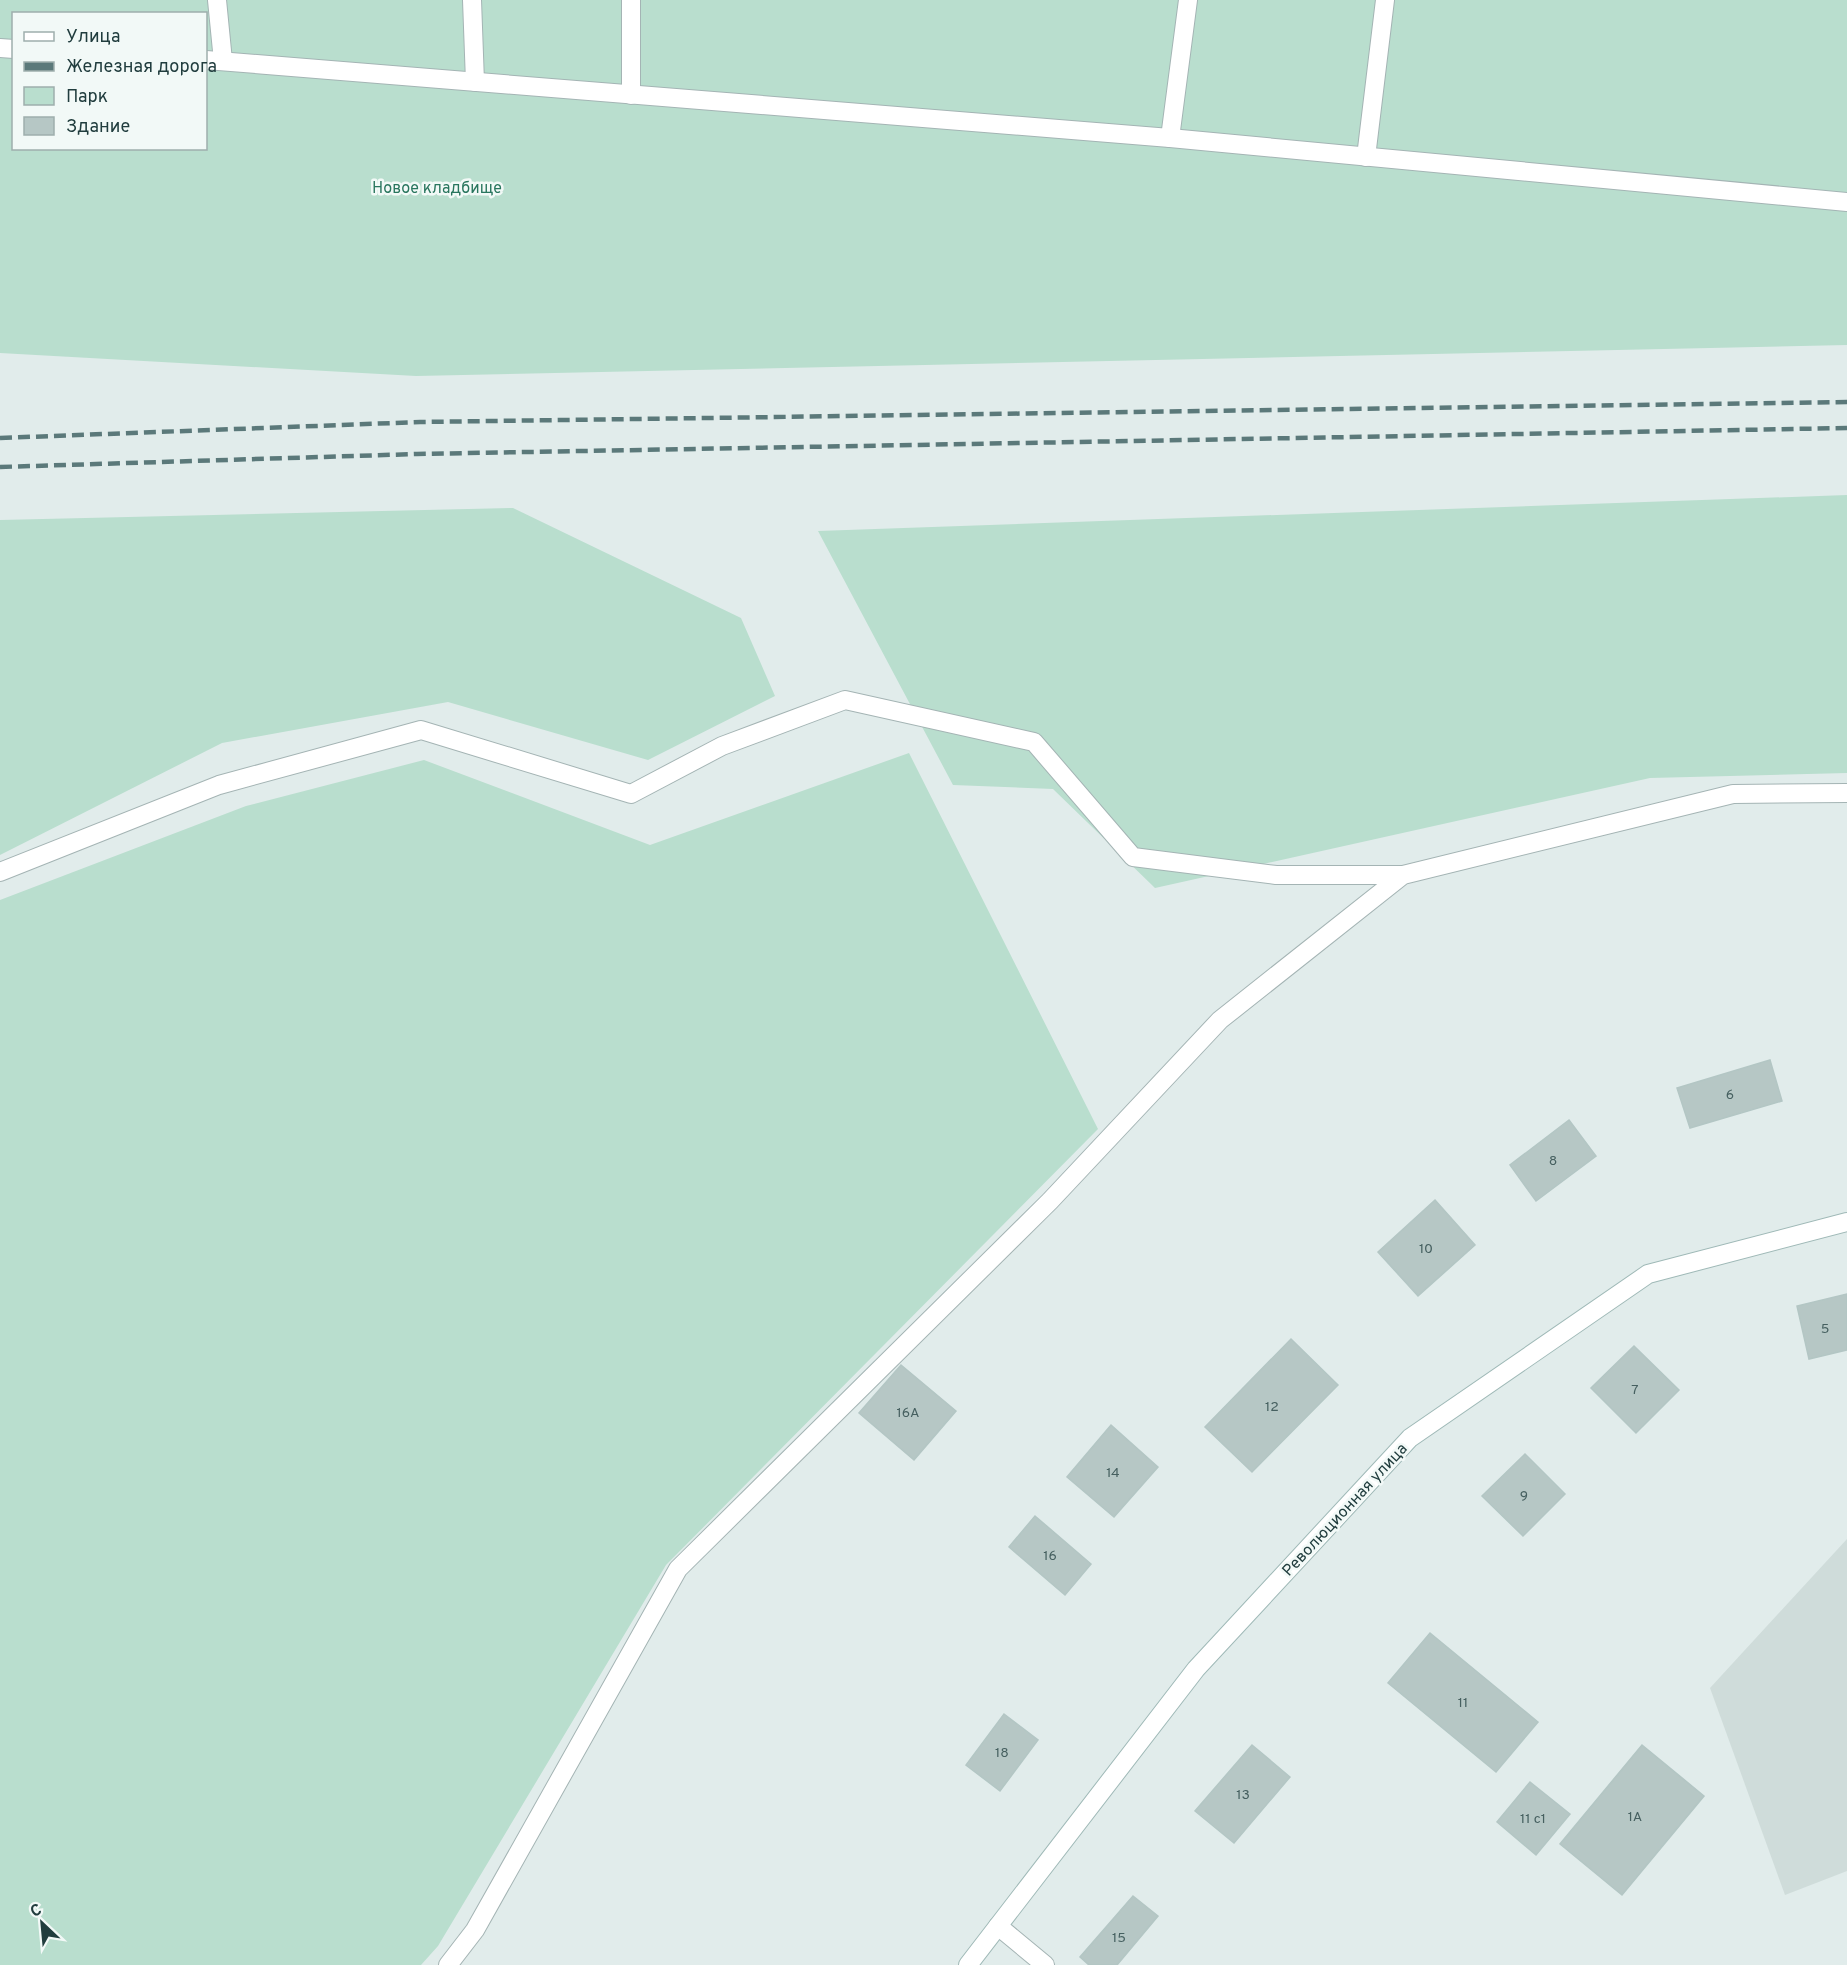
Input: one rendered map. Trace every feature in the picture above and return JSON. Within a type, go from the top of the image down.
[{"type":"main road","points":[[217,0],[214,61],[1170,138],[1847,202]]},
{"type":"main road","points":[[472,0],[475,82]]},
{"type":"main road","points":[[631,0],[631,94]]},
{"type":"main road","points":[[1170,138],[1188,0]]},
{"type":"main road","points":[[1366,157],[1384,0]]},
{"type":"main road","points":[[0,872],[219,785],[421,730],[631,794],[722,746],[846,700],[1034,742],[1133,856],[1276,875],[1403,875],[1732,794],[1847,793]]},
{"type":"main road","points":[[448,1965],[475,1930],[678,1569],[1050,1201],[1220,1020],[1403,875]]},
{"type":"main road","name":"Революционная улица","points":[[968,1965],[1196,1669],[1410,1438],[1648,1274],[1847,1222]]},
{"type":"main road","points":[[998,1926],[1045,1965]]},
{"type":"shaded area","points":[[1847,1539],[1847,1871],[1785,1895],[1710,1688]]},
{"type":"green space","name":"Новое кладбище","points":[[0,0],[1847,0],[1847,345],[416,376],[0,353]]},
{"type":"green space","points":[[1847,495],[1847,773],[1650,778],[1155,888],[1053,789],[953,785],[818,531]]},
{"type":"green space","points":[[513,508],[741,618],[775,696],[648,760],[448,702],[222,743],[0,855],[0,520]]},
{"type":"green space","points":[[909,753],[1098,1129],[666,1565],[438,1946],[421,1965],[0,1965],[0,900],[246,806],[424,760],[650,845]]},
{"type":"building","points":[[1770,1060],[1782,1101],[1690,1128],[1677,1088]]},
{"type":"building","points":[[1569,1120],[1596,1156],[1536,1201],[1510,1165]]},
{"type":"building","points":[[1435,1200],[1475,1245],[1418,1296],[1378,1252]]},
{"type":"building","points":[[1847,1294],[1847,1350],[1809,1359],[1797,1306]]},
{"type":"building","points":[[1291,1339],[1338,1385],[1252,1472],[1205,1427]]},
{"type":"building","points":[[1634,1346],[1679,1390],[1636,1433],[1591,1388]]},
{"type":"building","points":[[901,1365],[956,1411],[914,1460],[859,1413]]},
{"type":"building","points":[[1111,1425],[1158,1467],[1114,1517],[1067,1477]]},
{"type":"building","points":[[1525,1454],[1565,1494],[1523,1536],[1482,1496]]},
{"type":"building","points":[[1035,1516],[1091,1564],[1065,1595],[1009,1547]]},
{"type":"building","points":[[1430,1633],[1538,1722],[1496,1772],[1388,1683]]},
{"type":"building","points":[[1004,1714],[1038,1740],[1000,1791],[966,1765]]},
{"type":"building","points":[[1252,1745],[1290,1777],[1234,1843],[1195,1811]]},
{"type":"building","points":[[1642,1745],[1704,1796],[1622,1895],[1560,1844]]},
{"type":"building","points":[[1530,1782],[1570,1814],[1536,1855],[1497,1822]]},
{"type":"building","points":[[1133,1896],[1158,1916],[1117,1965],[1089,1965],[1080,1957]]},
{"type":"railway","points":[[0,438],[420,422],[1847,402]]},
{"type":"railway","points":[[0,467],[417,454],[1847,428]]}]
